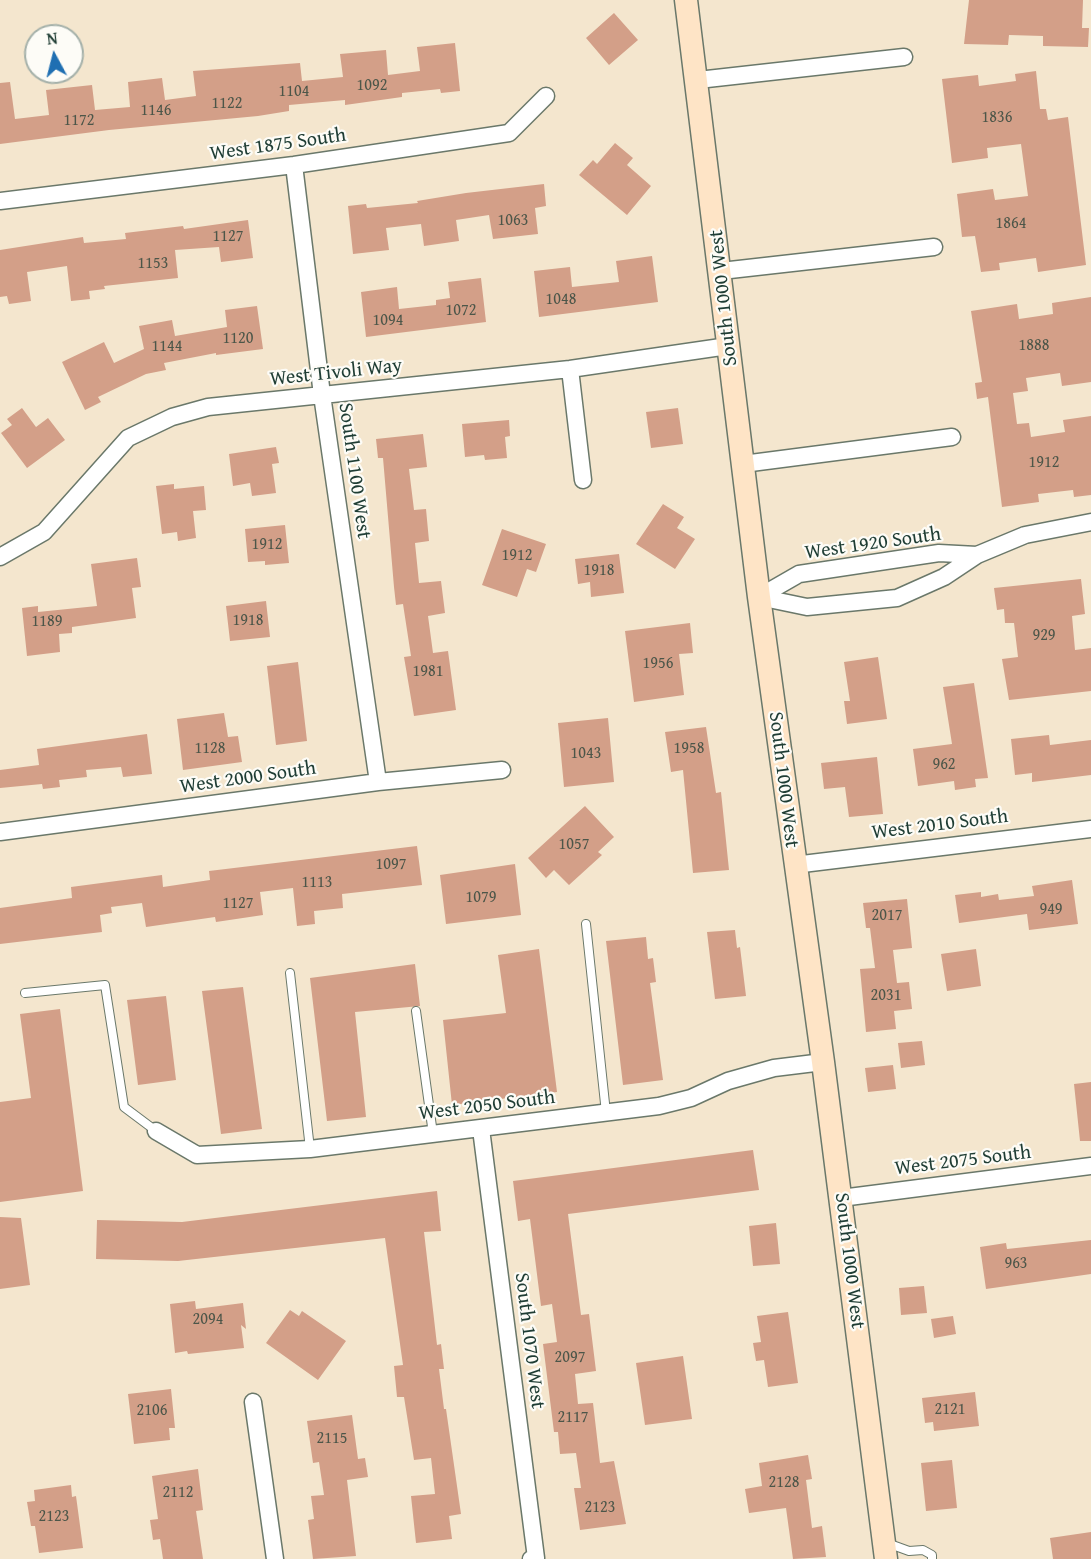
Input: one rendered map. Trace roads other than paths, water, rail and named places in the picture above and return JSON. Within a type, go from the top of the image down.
[{"type":"main road","name":"South 1000 West","points":[[686,0],[698,80],[759,597],[841,1197],[885,1550]]},
{"type":"street","points":[[698,80],[904,57]]},
{"type":"street","name":"West 1875 South","points":[[0,201],[294,165],[509,133],[546,96]]},
{"type":"street","name":"South 1100 West","points":[[294,165],[322,396],[378,782]]},
{"type":"street","points":[[721,271],[934,247]]},
{"type":"street","name":"West Tivoli Way","points":[[0,557],[44,532],[129,438],[172,417],[208,407],[570,369],[729,346]]},
{"type":"street","points":[[570,369],[583,480]]},
{"type":"street","points":[[743,464],[952,437]]},
{"type":"street","name":"West 1920 South","points":[[759,597],[807,607],[897,598],[944,577],[977,555],[1025,535],[1091,522]]},
{"type":"street","name":"West 1920 South","points":[[759,597],[800,574],[939,554],[977,555]]},
{"type":"street","name":"West 2000 South","points":[[0,832],[378,782],[502,770]]},
{"type":"street","name":"West 2010 South","points":[[794,865],[1091,829]]},
{"type":"street","name":"West 2050 South","points":[[156,1131],[197,1155],[310,1149],[606,1113],[680,1101],[728,1081],[774,1068],[823,1062]]},
{"type":"street","name":"South 1070 West","points":[[481,1129],[534,1558]]},
{"type":"street","name":"West 2075 South","points":[[841,1197],[1091,1166]]},
{"type":"street","points":[[253,1402],[275,1559]]},
{"type":"lane","points":[[586,924],[606,1113]]},
{"type":"lane","points":[[290,973],[310,1149]]},
{"type":"lane","points":[[25,993],[105,985],[124,1107],[156,1131]]},
{"type":"lane","points":[[416,1011],[433,1134]]},
{"type":"lane","points":[[885,1550],[923,1550],[932,1556],[932,1559]]}]
